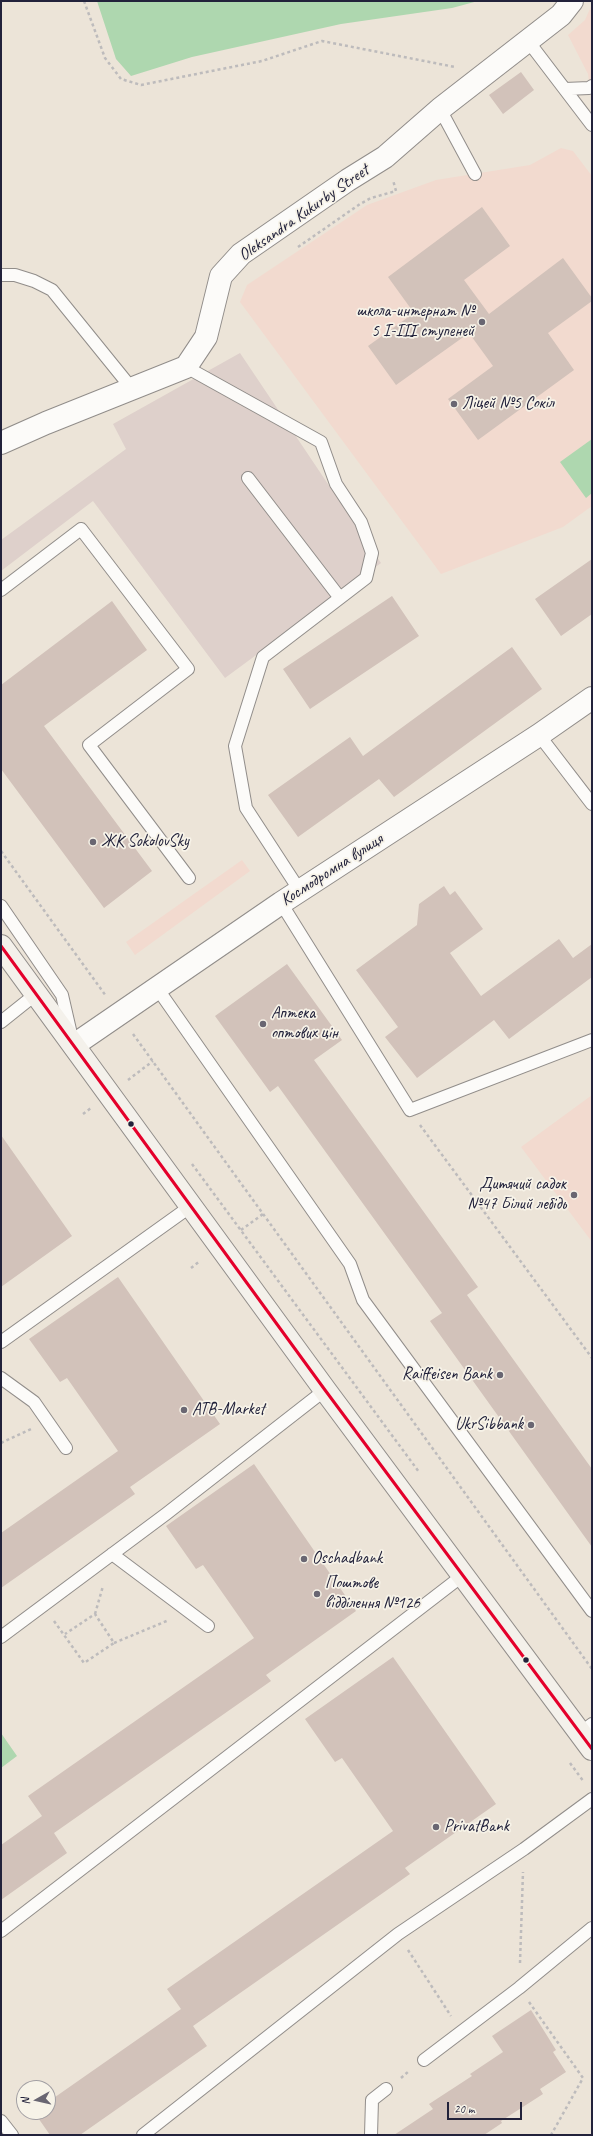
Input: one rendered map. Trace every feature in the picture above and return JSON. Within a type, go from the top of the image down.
[{"type":"street","name":"Oleksandra Kukurby Street","points":[[186,367],[206,337],[221,276],[241,254],[348,180],[385,158],[440,109],[561,15],[572,1]]},
{"type":"street","points":[[1,444],[46,423],[133,390],[186,367]]},
{"type":"street","name":"Космодромна вулиця","points":[[74,1045],[281,903],[539,735],[592,698]]},
{"type":"street","points":[[1,946],[324,1390],[462,1576],[588,1735]]},
{"type":"lane","points":[[528,41],[592,125]]},
{"type":"lane","points":[[564,89],[589,88],[592,86]]},
{"type":"lane","points":[[440,109],[475,174]]},
{"type":"lane","points":[[1,275],[15,275],[34,281],[52,290],[133,390]]},
{"type":"lane","points":[[186,367],[321,442],[336,484],[361,522],[372,553],[366,578],[263,657],[235,746],[246,808],[300,891]]},
{"type":"lane","points":[[248,478],[340,598]]},
{"type":"lane","points":[[1,590],[81,529],[188,669],[89,745],[189,878]]},
{"type":"lane","points":[[539,735],[592,804]]},
{"type":"lane","points":[[281,903],[410,1110],[592,1040]]},
{"type":"lane","points":[[1,906],[62,995],[74,1045]]},
{"type":"lane","points":[[157,988],[350,1264],[363,1300],[592,1611]]},
{"type":"lane","points":[[1,1022],[36,994]]},
{"type":"lane","points":[[1,1342],[191,1206]]},
{"type":"lane","points":[[1,1378],[34,1402],[66,1448]]},
{"type":"lane","points":[[1,1638],[324,1390]]},
{"type":"lane","points":[[112,1554],[208,1626]]},
{"type":"lane","points":[[1,1931],[462,1576]]},
{"type":"lane","points":[[142,2135],[398,1934],[524,1849],[592,1799]]},
{"type":"lane","points":[[424,2060],[519,1988],[592,1928]]},
{"type":"lane","points":[[371,2135],[372,2100],[386,2089]]},
{"type":"lane","points":[[1,2121],[12,2135]]},
{"type":"path","points":[[84,1],[105,58],[121,78],[141,85],[262,61],[322,42],[486,73]]},
{"type":"path","points":[[294,249],[360,204],[371,198],[396,191],[392,175],[385,158]]},
{"type":"path","points":[[1,851],[592,1669]]},
{"type":"path","points":[[410,1110],[592,1358]]},
{"type":"path","points":[[1,1443],[47,1421]]},
{"type":"path","points":[[114,1643],[95,1614],[65,1634],[84,1663],[114,1643],[189,1612]]},
{"type":"path","points":[[524,1849],[519,1988],[583,2078],[551,2135]]},
{"type":"path","points":[[398,1934],[462,2032]]},
{"type":"path","points":[[386,2089],[424,2060]]},
{"type":"shaded area","points":[[592,4],[592,105],[588,74],[568,35],[585,20]]},
{"type":"shaded area","name":"Ліцей №5 Сокіл","points":[[561,148],[573,151],[592,176],[592,506],[563,527],[441,574],[240,302],[247,285],[367,205],[436,180],[530,165]]},
{"type":"shaded area","points":[[240,353],[381,563],[225,678],[93,501],[1,571],[1,540],[126,449],[113,424]]},
{"type":"shaded area","points":[[242,860],[250,871],[135,955],[126,942]]},
{"type":"shaded area","name":"Дитячий садок №47 Білий лебідь","points":[[592,1095],[592,1242],[521,1147]]},
{"type":"green space","points":[[97,1],[478,1],[452,8],[341,24],[192,57],[131,76],[116,59]]},
{"type":"green space","points":[[592,439],[592,493],[586,498],[560,462]]},
{"type":"green space","points":[[1,1733],[17,1756],[1,1768]]},
{"type":"building","points":[[521,72],[534,90],[503,114],[489,95]]},
{"type":"building","name":"школа-интернат № 5 I-III ступеней","points":[[482,207],[510,246],[464,280],[489,314],[563,258],[592,298],[592,301],[548,333],[574,370],[478,440],[448,399],[493,366],[469,333],[396,385],[368,346],[414,313],[388,277]]},
{"type":"building","points":[[592,559],[592,614],[561,636],[535,599]]},
{"type":"building","points":[[392,596],[419,636],[310,709],[283,669]]},
{"type":"building","points":[[112,601],[147,650],[44,726],[152,871],[104,908],[1,769],[1,685]]},
{"type":"building","points":[[512,647],[542,689],[394,797],[379,779],[298,837],[268,795],[350,737],[363,756]]},
{"type":"building","points":[[444,886],[450,895],[455,891],[483,929],[450,953],[481,996],[559,939],[573,958],[592,944],[592,977],[509,1039],[494,1020],[417,1078],[385,1037],[398,1027],[356,970],[417,925],[419,904]]},
{"type":"building","points":[[287,964],[342,1040],[314,1060],[478,1287],[467,1295],[592,1469],[592,1547],[430,1321],[442,1313],[278,1086],[270,1092],[215,1016]]},
{"type":"building","points":[[1,1135],[72,1236],[1,1287]]},
{"type":"building","points":[[118,1277],[220,1424],[130,1487],[135,1494],[1,1588],[1,1533],[118,1451],[67,1378],[60,1382],[29,1339]]},
{"type":"building","points":[[254,1464],[356,1611],[266,1675],[271,1681],[54,1833],[67,1853],[1,1900],[1,1845],[42,1816],[28,1796],[254,1638],[203,1565],[196,1569],[166,1526]]},
{"type":"building","points":[[393,1657],[496,1804],[405,1868],[410,1874],[193,2026],[207,2046],[80,2135],[50,2135],[40,2120],[56,2120],[56,2096],[181,2009],[167,1989],[393,1831],[342,1758],[335,1762],[305,1719]]},
{"type":"building","points":[[531,2010],[556,2050],[553,2052],[566,2072],[540,2089],[543,2094],[501,2121],[502,2123],[484,2135],[394,2135],[433,2109],[429,2104],[472,2076],[470,2074],[503,2052],[492,2036]]},
{"type":"transit line","name":"20","points":[[1,946],[325,1390],[592,1749]]},
{"type":"place","name":"школа-интернат № 5 I-III ступеней","points":[[482,322]]},
{"type":"place","name":"Ліцей №5 Сокіл","points":[[454,404]]},
{"type":"place","name":"ЖК SokolovSky","points":[[93,842]]},
{"type":"place","name":"Аптека оптових цін","points":[[263,1024]]},
{"type":"place","name":"Дитячий садок №47 Білий лебідь","points":[[574,1195]]},
{"type":"place","name":"Raiffeisen Bank","points":[[500,1375]]},
{"type":"place","name":"ATB-Market","points":[[184,1410]]},
{"type":"place","name":"UkrSibbank","points":[[531,1425]]},
{"type":"place","name":"Oschadbank","points":[[304,1559]]},
{"type":"place","name":"Поштове відділення №126","points":[[317,1594]]},
{"type":"place","name":"PrivatBank","points":[[436,1827]]}]
